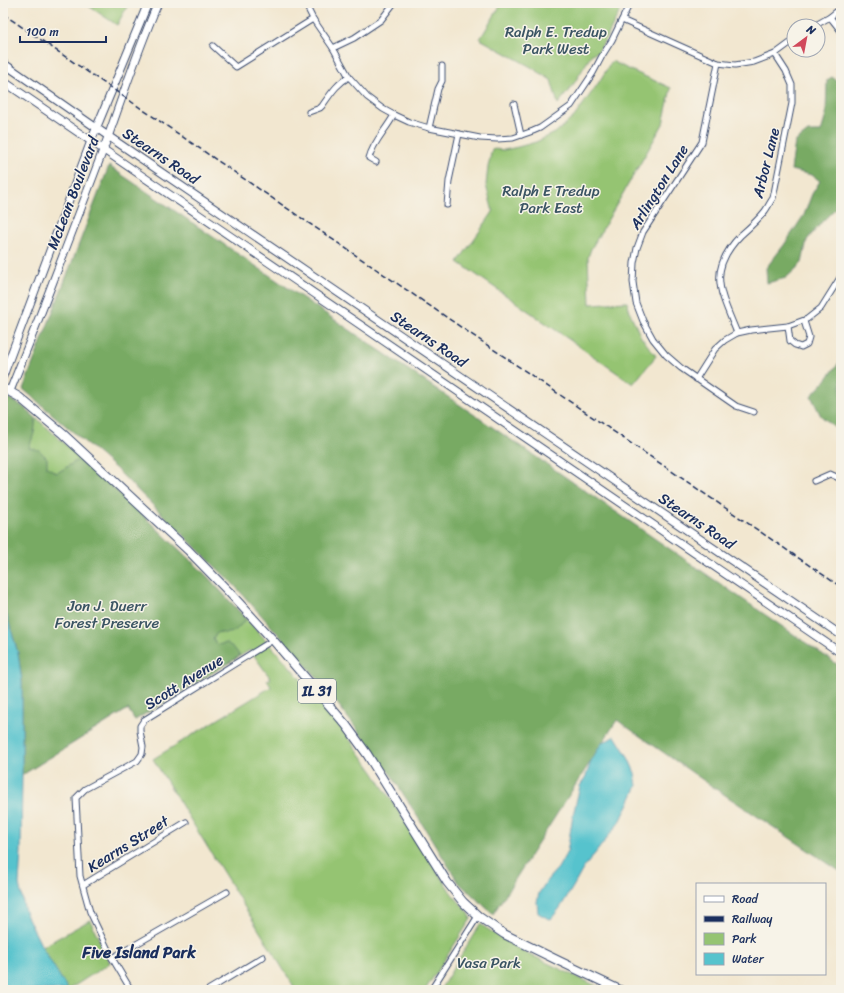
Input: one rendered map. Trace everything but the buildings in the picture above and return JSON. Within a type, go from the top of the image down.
[{"type":"main road","name":"McLean Boulevard","points":[[3,376],[96,127],[148,3]]},
{"type":"main road","name":"McLean Boulevard","points":[[7,389],[45,303],[158,3]]},
{"type":"main road","name":"Stearns Road","points":[[3,63],[841,635]]},
{"type":"main road","name":"Stearns Road","points":[[3,81],[841,653]]},
{"type":"main road","name":"IL 31","points":[[7,389],[41,414],[182,545],[228,591],[273,640],[346,725],[367,754],[447,882],[463,902],[478,916],[504,934],[620,990]]},
{"type":"street","points":[[305,3],[313,19],[333,48],[349,77],[383,109],[409,122],[429,128],[480,138],[497,139],[513,138],[540,128],[571,106],[593,73],[612,40],[630,3]]},
{"type":"street","points":[[333,48],[354,38],[381,20],[394,3]]},
{"type":"street","points":[[826,19],[841,8]]},
{"type":"street","points":[[830,17],[841,30]]},
{"type":"street","points":[[213,46],[236,67],[313,19]]},
{"type":"street","points":[[622,20],[718,63],[735,65],[754,62],[775,54],[786,46]]},
{"type":"street","name":"Arbor Lane","points":[[737,333],[722,297],[719,282],[721,266],[732,245],[765,211],[773,198],[792,103],[792,85],[786,71],[775,54]]},
{"type":"street","name":"Arlington Lane","points":[[718,63],[702,142],[643,232],[637,248],[633,282],[636,303],[643,321],[653,339],[666,355],[696,379],[736,406],[754,412]]},
{"type":"street","points":[[429,128],[435,98],[442,81],[442,66]]},
{"type":"street","points":[[309,112],[320,108],[342,80],[349,77]]},
{"type":"street","points":[[514,104],[521,135]]},
{"type":"street","points":[[376,162],[369,158],[371,150],[394,115]]},
{"type":"street","points":[[447,205],[449,181],[459,134]]},
{"type":"street","points":[[696,379],[716,349],[725,340],[737,333],[788,326],[807,319],[820,308],[841,276]]},
{"type":"street","points":[[788,326],[790,341],[801,347],[807,344],[809,337],[804,321]]},
{"type":"street","points":[[814,481],[830,474],[841,479]]},
{"type":"street","name":"Scott Avenue","points":[[83,886],[80,876],[76,798],[85,789],[137,761],[142,754],[143,747],[140,726],[144,720],[273,640]]},
{"type":"street","name":"Kearns Street","points":[[83,886],[186,822]]},
{"type":"street","points":[[83,886],[90,912],[112,958],[131,990]]},
{"type":"street","points":[[112,958],[227,892]]},
{"type":"street","points":[[431,990],[478,916]]},
{"type":"street","points":[[208,990],[263,957]]},
{"type":"green space","points":[[84,3],[129,3],[117,25]]},
{"type":"green space","name":"Ralph E. Tredup Park West","points":[[502,3],[624,3],[598,52],[592,54],[573,85],[558,104],[551,80],[531,67],[480,39]]},
{"type":"green space","name":"Ralph E Tredup Park East","points":[[612,61],[671,88],[663,124],[591,249],[588,257],[590,304],[627,302],[641,337],[656,356],[633,384],[458,262],[493,212],[486,185],[492,149],[504,150],[518,147],[536,142],[555,133],[574,117]]},
{"type":"green space","points":[[832,77],[841,84],[841,209],[835,209],[807,240],[802,263],[786,278],[767,283],[766,268],[784,245],[804,215],[812,194],[820,181],[812,175],[791,170],[795,142],[808,132],[821,132],[826,115],[827,80]]},
{"type":"green space","points":[[109,166],[548,465],[841,667],[841,872],[713,787],[617,720],[493,914],[459,883],[392,776],[321,682],[234,585],[115,468],[23,389]]},
{"type":"green space","points":[[841,360],[841,432],[821,416],[811,396],[826,380]]},
{"type":"green space","name":"Jon J. Duerr Forest Preserve","points":[[3,395],[22,406],[44,425],[204,573],[286,662],[338,723],[373,772],[452,894],[469,913],[471,919],[425,990],[296,990],[153,759],[271,687],[267,680],[271,679],[250,650],[135,720],[128,709],[22,775],[18,653],[3,603]]},
{"type":"green space","points":[[3,395],[22,406],[36,418],[34,433],[29,448],[39,450],[47,458],[47,467],[57,473],[81,458],[204,573],[246,619],[231,633],[218,632],[213,638],[217,645],[227,643],[234,648],[240,656],[135,720],[128,709],[22,775],[22,682],[18,653],[3,603]]},
{"type":"green space","points":[[90,920],[110,963],[68,990],[42,947]]},
{"type":"green space","name":"Vasa Park","points":[[480,924],[512,945],[605,990],[440,990]]},
{"type":"water","points":[[3,603],[18,653],[22,682],[21,851],[19,884],[25,912],[42,947],[68,990],[7,990],[3,984]]},
{"type":"water","points":[[615,736],[627,755],[635,773],[637,786],[621,820],[583,869],[560,908],[551,919],[547,918],[538,913],[537,902],[539,893],[548,879],[558,868],[567,852],[573,815],[580,786],[586,776],[591,761],[601,744]]},
{"type":"railway","points":[[3,14],[841,587]]},
{"type":"district","name":"Five Island Park","points":[[139,952]]}]
